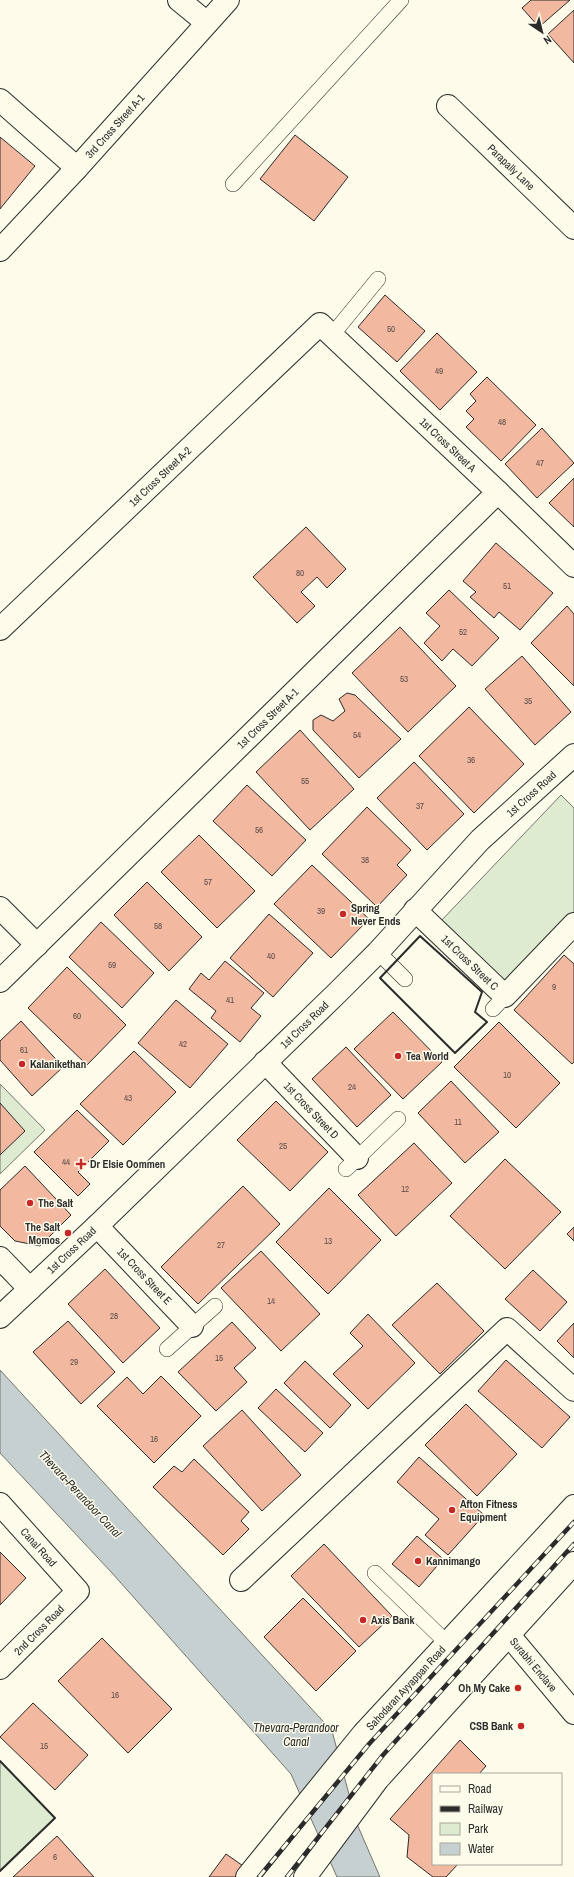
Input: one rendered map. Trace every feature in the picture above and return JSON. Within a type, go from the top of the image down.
[{"type":"street","points":[[179,0],[206,23]]},
{"type":"street","name":"3rd Cross Street A-1","points":[[0,250],[77,168],[228,0]]},
{"type":"street","points":[[0,100],[77,168]]},
{"type":"street","name":"Parapally Lane","points":[[448,106],[574,228]]},
{"type":"street","name":"1st Cross Street A","points":[[326,329],[574,566]]},
{"type":"street","name":"1st Cross Street A-2","points":[[0,628],[326,329]]},
{"type":"street","name":"1st Cross Street A-1","points":[[0,981],[498,492]]},
{"type":"street","name":"1st Cross Road","points":[[0,1317],[97,1226],[378,952],[480,840],[572,762]]},
{"type":"street","points":[[0,908],[37,945]]},
{"type":"street","name":"1st Cross Street C","points":[[415,910],[499,1002],[574,924]]},
{"type":"street","name":"1st Cross Street D","points":[[265,1062],[351,1164]]},
{"type":"street","name":"1st Cross Street E","points":[[97,1226],[192,1326]]},
{"type":"street","points":[[0,1258],[30,1289]]},
{"type":"street","points":[[241,1580],[506,1329],[574,1390]]},
{"type":"street","name":"Canal Road","points":[[0,1504],[78,1591]]},
{"type":"street","name":"Sahodaran Ayyappan Road","points":[[247,1877],[363,1734],[574,1506]]},
{"type":"street","points":[[305,1877],[378,1779],[574,1563]]},
{"type":"street","name":"2nd Cross Road","points":[[0,1668],[78,1591]]},
{"type":"street","name":"Surabhi Enclave","points":[[508,1634],[574,1713]]},
{"type":"lane","points":[[232,184],[401,0]]},
{"type":"lane","points":[[326,329],[378,279]]},
{"type":"lane","points":[[378,952],[404,979]]},
{"type":"lane","points":[[351,1164],[398,1119]]},
{"type":"lane","points":[[167,1349],[215,1306]]},
{"type":"lane","points":[[376,1573],[447,1643]]},
{"type":"green space","points":[[561,795],[574,808],[574,913],[506,984],[440,922]]},
{"type":"green space","points":[[0,1084],[45,1130],[0,1174]]},
{"type":"green space","points":[[0,1761],[55,1818],[0,1871]]},
{"type":"water","name":"Thevara-Perandoor Canal","points":[[0,1370],[332,1731],[357,1824],[380,1877],[337,1877],[291,1774],[112,1573],[0,1453]]},
{"type":"building","points":[[531,0],[570,0],[539,27],[522,8]]},
{"type":"building","points":[[574,10],[574,63],[548,34]]},
{"type":"building","points":[[295,135],[348,177],[314,221],[260,179]]},
{"type":"building","points":[[0,137],[35,166],[0,209]]},
{"type":"building","points":[[385,295],[425,331],[397,362],[358,327]]},
{"type":"building","points":[[437,333],[477,372],[440,410],[400,371]]},
{"type":"building","points":[[487,377],[536,425],[501,461],[466,427],[474,419],[466,411],[476,401],[470,394]]},
{"type":"building","points":[[542,428],[574,463],[537,498],[505,464]]},
{"type":"building","points":[[574,478],[574,527],[549,503]]},
{"type":"building","points":[[306,527],[346,569],[327,588],[317,577],[301,592],[315,606],[297,623],[253,577]]},
{"type":"building","points":[[496,543],[553,593],[520,630],[499,612],[494,618],[470,597],[476,592],[463,581]]},
{"type":"building","points":[[449,590],[499,638],[472,666],[453,649],[442,661],[424,643],[440,626],[426,613]]},
{"type":"building","points":[[567,606],[574,614],[574,686],[531,643]]},
{"type":"building","points":[[400,627],[456,686],[408,732],[352,673]]},
{"type":"building","points":[[522,656],[571,712],[535,745],[485,689]]},
{"type":"building","points":[[347,693],[355,695],[401,739],[359,778],[313,730],[313,720],[321,715],[333,721],[345,711],[339,699]]},
{"type":"building","points":[[469,707],[524,764],[474,813],[419,756]]},
{"type":"building","points":[[300,730],[354,789],[310,830],[256,772]]},
{"type":"building","points":[[414,762],[464,814],[427,850],[377,798]]},
{"type":"building","points":[[247,785],[306,840],[272,876],[213,821]]},
{"type":"building","points":[[367,807],[411,850],[397,865],[407,875],[377,907],[322,854]]},
{"type":"building","points":[[199,835],[255,891],[217,928],[161,872]]},
{"type":"building","points":[[312,865],[369,919],[331,958],[274,904]]},
{"type":"building","points":[[147,882],[202,937],[169,971],[114,915]]},
{"type":"building","points":[[269,914],[313,953],[273,997],[230,958]]},
{"type":"building","points":[[101,922],[154,973],[122,1008],[69,957]]},
{"type":"building","points":[[564,955],[574,964],[574,1062],[572,1064],[514,1010]]},
{"type":"building","points":[[225,961],[264,993],[251,1008],[261,1016],[240,1042],[211,1018],[216,1011],[189,989],[201,973],[209,980]]},
{"type":"building","points":[[67,967],[126,1025],[87,1065],[28,1008]]},
{"type":"building","points":[[176,1000],[228,1044],[190,1088],[138,1043]]},
{"type":"building","name":"Tea World","points":[[393,1012],[442,1062],[403,1099],[354,1049]]},
{"type":"building","points":[[21,1021],[63,1067],[32,1096],[0,1060],[0,1041]]},
{"type":"building","points":[[499,1022],[560,1083],[516,1128],[454,1067]]},
{"type":"building","points":[[346,1047],[391,1095],[357,1127],[312,1079]]},
{"type":"building","points":[[134,1051],[176,1092],[123,1145],[80,1104]]},
{"type":"building","points":[[451,1081],[499,1132],[465,1163],[418,1113]]},
{"type":"building","points":[[276,1101],[328,1152],[290,1191],[237,1140]]},
{"type":"building","points":[[0,1103],[25,1131],[0,1155]]},
{"type":"building","points":[[77,1110],[109,1141],[78,1172],[90,1184],[78,1196],[34,1152]]},
{"type":"building","points":[[414,1143],[452,1183],[396,1236],[358,1195]]},
{"type":"building","points":[[505,1159],[561,1212],[505,1269],[450,1216]]},
{"type":"building","name":"The Salt","points":[[25,1166],[71,1215],[40,1246],[15,1241],[0,1226],[0,1190]]},
{"type":"building","points":[[243,1186],[280,1224],[198,1304],[161,1267]]},
{"type":"building","points":[[329,1188],[381,1240],[328,1294],[276,1242]]},
{"type":"building","points":[[574,1227],[574,1241],[567,1234]]},
{"type":"building","points":[[261,1251],[320,1314],[281,1351],[221,1288]]},
{"type":"building","points":[[105,1269],[160,1328],[123,1363],[68,1304]]},
{"type":"building","points":[[533,1270],[567,1302],[540,1331],[505,1299]]},
{"type":"building","points":[[437,1283],[484,1331],[440,1374],[392,1325]]},
{"type":"building","points":[[368,1314],[415,1363],[368,1409],[333,1374],[363,1346],[350,1333]]},
{"type":"building","points":[[68,1321],[115,1372],[81,1404],[33,1352]]},
{"type":"building","points":[[232,1322],[256,1348],[234,1368],[247,1382],[216,1411],[178,1372]]},
{"type":"building","points":[[574,1323],[574,1358],[557,1341]]},
{"type":"building","points":[[506,1360],[570,1417],[542,1448],[478,1391]]},
{"type":"building","points":[[305,1361],[351,1405],[330,1428],[284,1383]]},
{"type":"building","points":[[161,1376],[201,1416],[154,1463],[97,1406],[127,1377],[143,1394]]},
{"type":"building","points":[[276,1389],[323,1433],[305,1452],[258,1408]]},
{"type":"building","points":[[466,1404],[517,1454],[477,1496],[425,1445]]},
{"type":"building","points":[[242,1410],[301,1475],[262,1511],[203,1446]]},
{"type":"building","points":[[419,1457],[484,1515],[448,1555],[425,1535],[439,1519],[397,1482]]},
{"type":"building","points":[[194,1459],[249,1512],[241,1521],[249,1529],[223,1555],[153,1487],[174,1466],[182,1472]]},
{"type":"building","name":"Kannimango","points":[[417,1536],[443,1559],[419,1587],[392,1564]]},
{"type":"building","points":[[324,1544],[392,1616],[359,1647],[291,1576]]},
{"type":"building","points":[[0,1552],[26,1578],[0,1605]]},
{"type":"building","points":[[303,1598],[356,1651],[316,1691],[264,1637]]},
{"type":"building","points":[[102,1638],[172,1709],[128,1753],[58,1681]]},
{"type":"building","points":[[33,1703],[88,1755],[55,1790],[0,1737]]},
{"type":"building","points":[[460,1740],[486,1766],[480,1773],[432,1773],[432,1865],[457,1865],[446,1877],[433,1877],[407,1857],[409,1835],[390,1819]]},
{"type":"building","points":[[57,1836],[94,1877],[13,1877]]},
{"type":"building","points":[[226,1854],[259,1877],[209,1877]]},
{"type":"railway","points":[[259,1877],[369,1744],[574,1522]]},
{"type":"railway","points":[[287,1877],[383,1755],[574,1544]]},
{"type":"wall","points":[[420,936],[482,992],[475,1012],[487,1022],[455,1053],[380,978],[420,936]]},
{"type":"wall","points":[[0,1761],[55,1818],[0,1871]]},
{"type":"place","name":"Spring Never Ends","points":[[343,914]]},
{"type":"place","name":"Tea World","points":[[398,1056]]},
{"type":"place","name":"Kalanikethan","points":[[22,1064]]},
{"type":"place","name":"Dr Elsie Oommen","points":[[81,1164]]},
{"type":"place","name":"The Salt","points":[[30,1203]]},
{"type":"place","name":"The Salt Momos","points":[[68,1233]]},
{"type":"place","name":"Afton Fitness Equipment","points":[[452,1510]]},
{"type":"place","name":"Kannimango","points":[[418,1561]]},
{"type":"place","name":"Axis Bank","points":[[363,1620]]},
{"type":"place","name":"Oh My Cake","points":[[518,1688]]},
{"type":"place","name":"CSB Bank","points":[[521,1726]]}]
